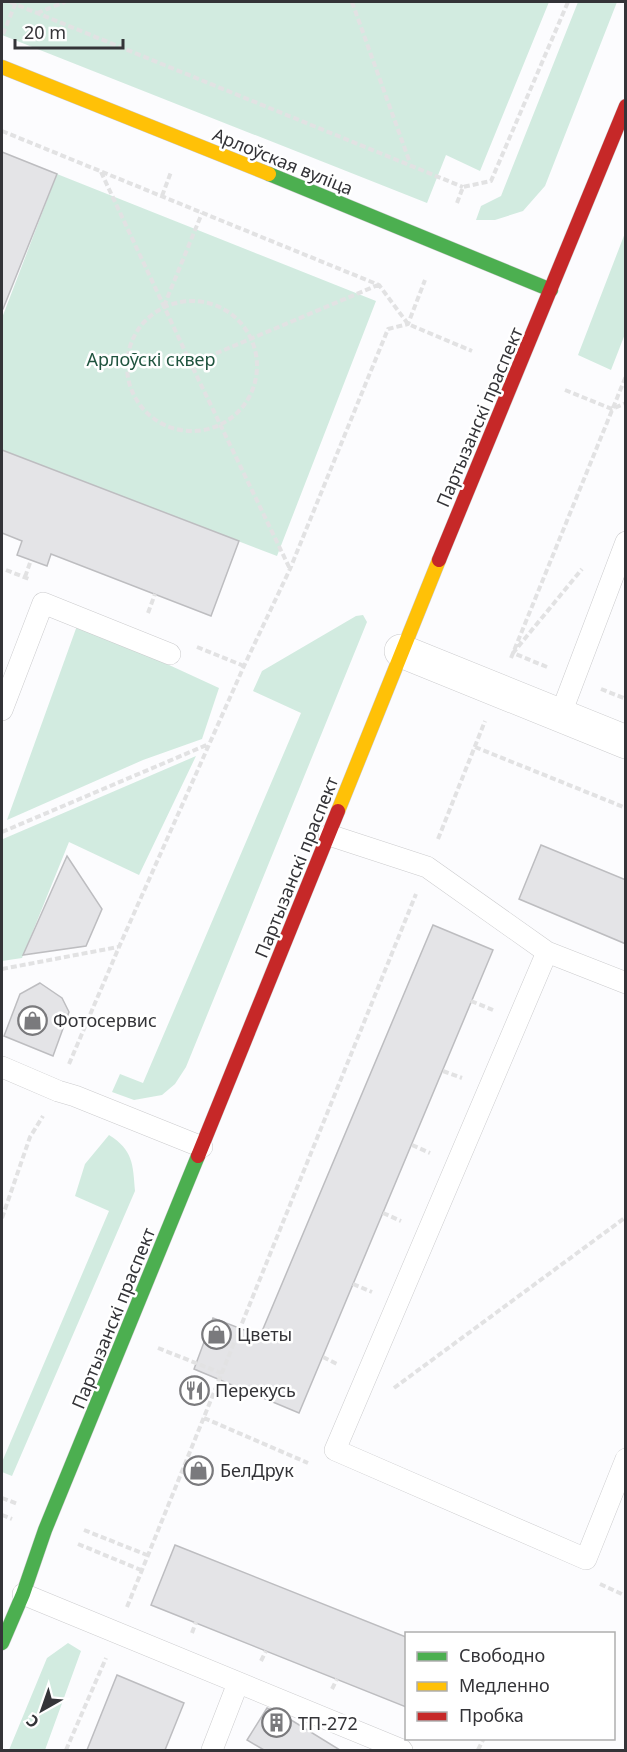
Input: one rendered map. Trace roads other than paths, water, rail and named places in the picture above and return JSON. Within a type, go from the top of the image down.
[{"type":"main road","name":"Арлоўская вуліца","points":[[2,67],[430,238],[550,290]]},
{"type":"main road","name":"Партызанскі праспект","points":[[2,1643],[23,1594],[45,1530],[127,1335],[401,651],[626,106]]},
{"type":"street","points":[[401,651],[626,742]]},
{"type":"lane","points":[[560,716],[626,542]]},
{"type":"lane","points":[[2,710],[43,603],[170,654]]},
{"type":"lane","points":[[329,835],[427,867],[547,952],[626,983]]},
{"type":"lane","points":[[547,952],[335,1450],[586,1559],[626,1459]]},
{"type":"lane","points":[[2,1067],[202,1147]]},
{"type":"lane","points":[[23,1594],[402,1750]]},
{"type":"lane","points":[[212,1750],[238,1683]]},
{"type":"place","name":"Фотосервис","points":[[32,1020]]},
{"type":"place","name":"Цветы","points":[[216,1334]]},
{"type":"place","name":"Перекусь","points":[[194,1390]]},
{"type":"place","name":"БелДрук","points":[[199,1470]]},
{"type":"place","name":"ТП-272","points":[[277,1723]]},
{"type":"park label","name":"Арлоўскі сквер","points":[[151,359]]}]
